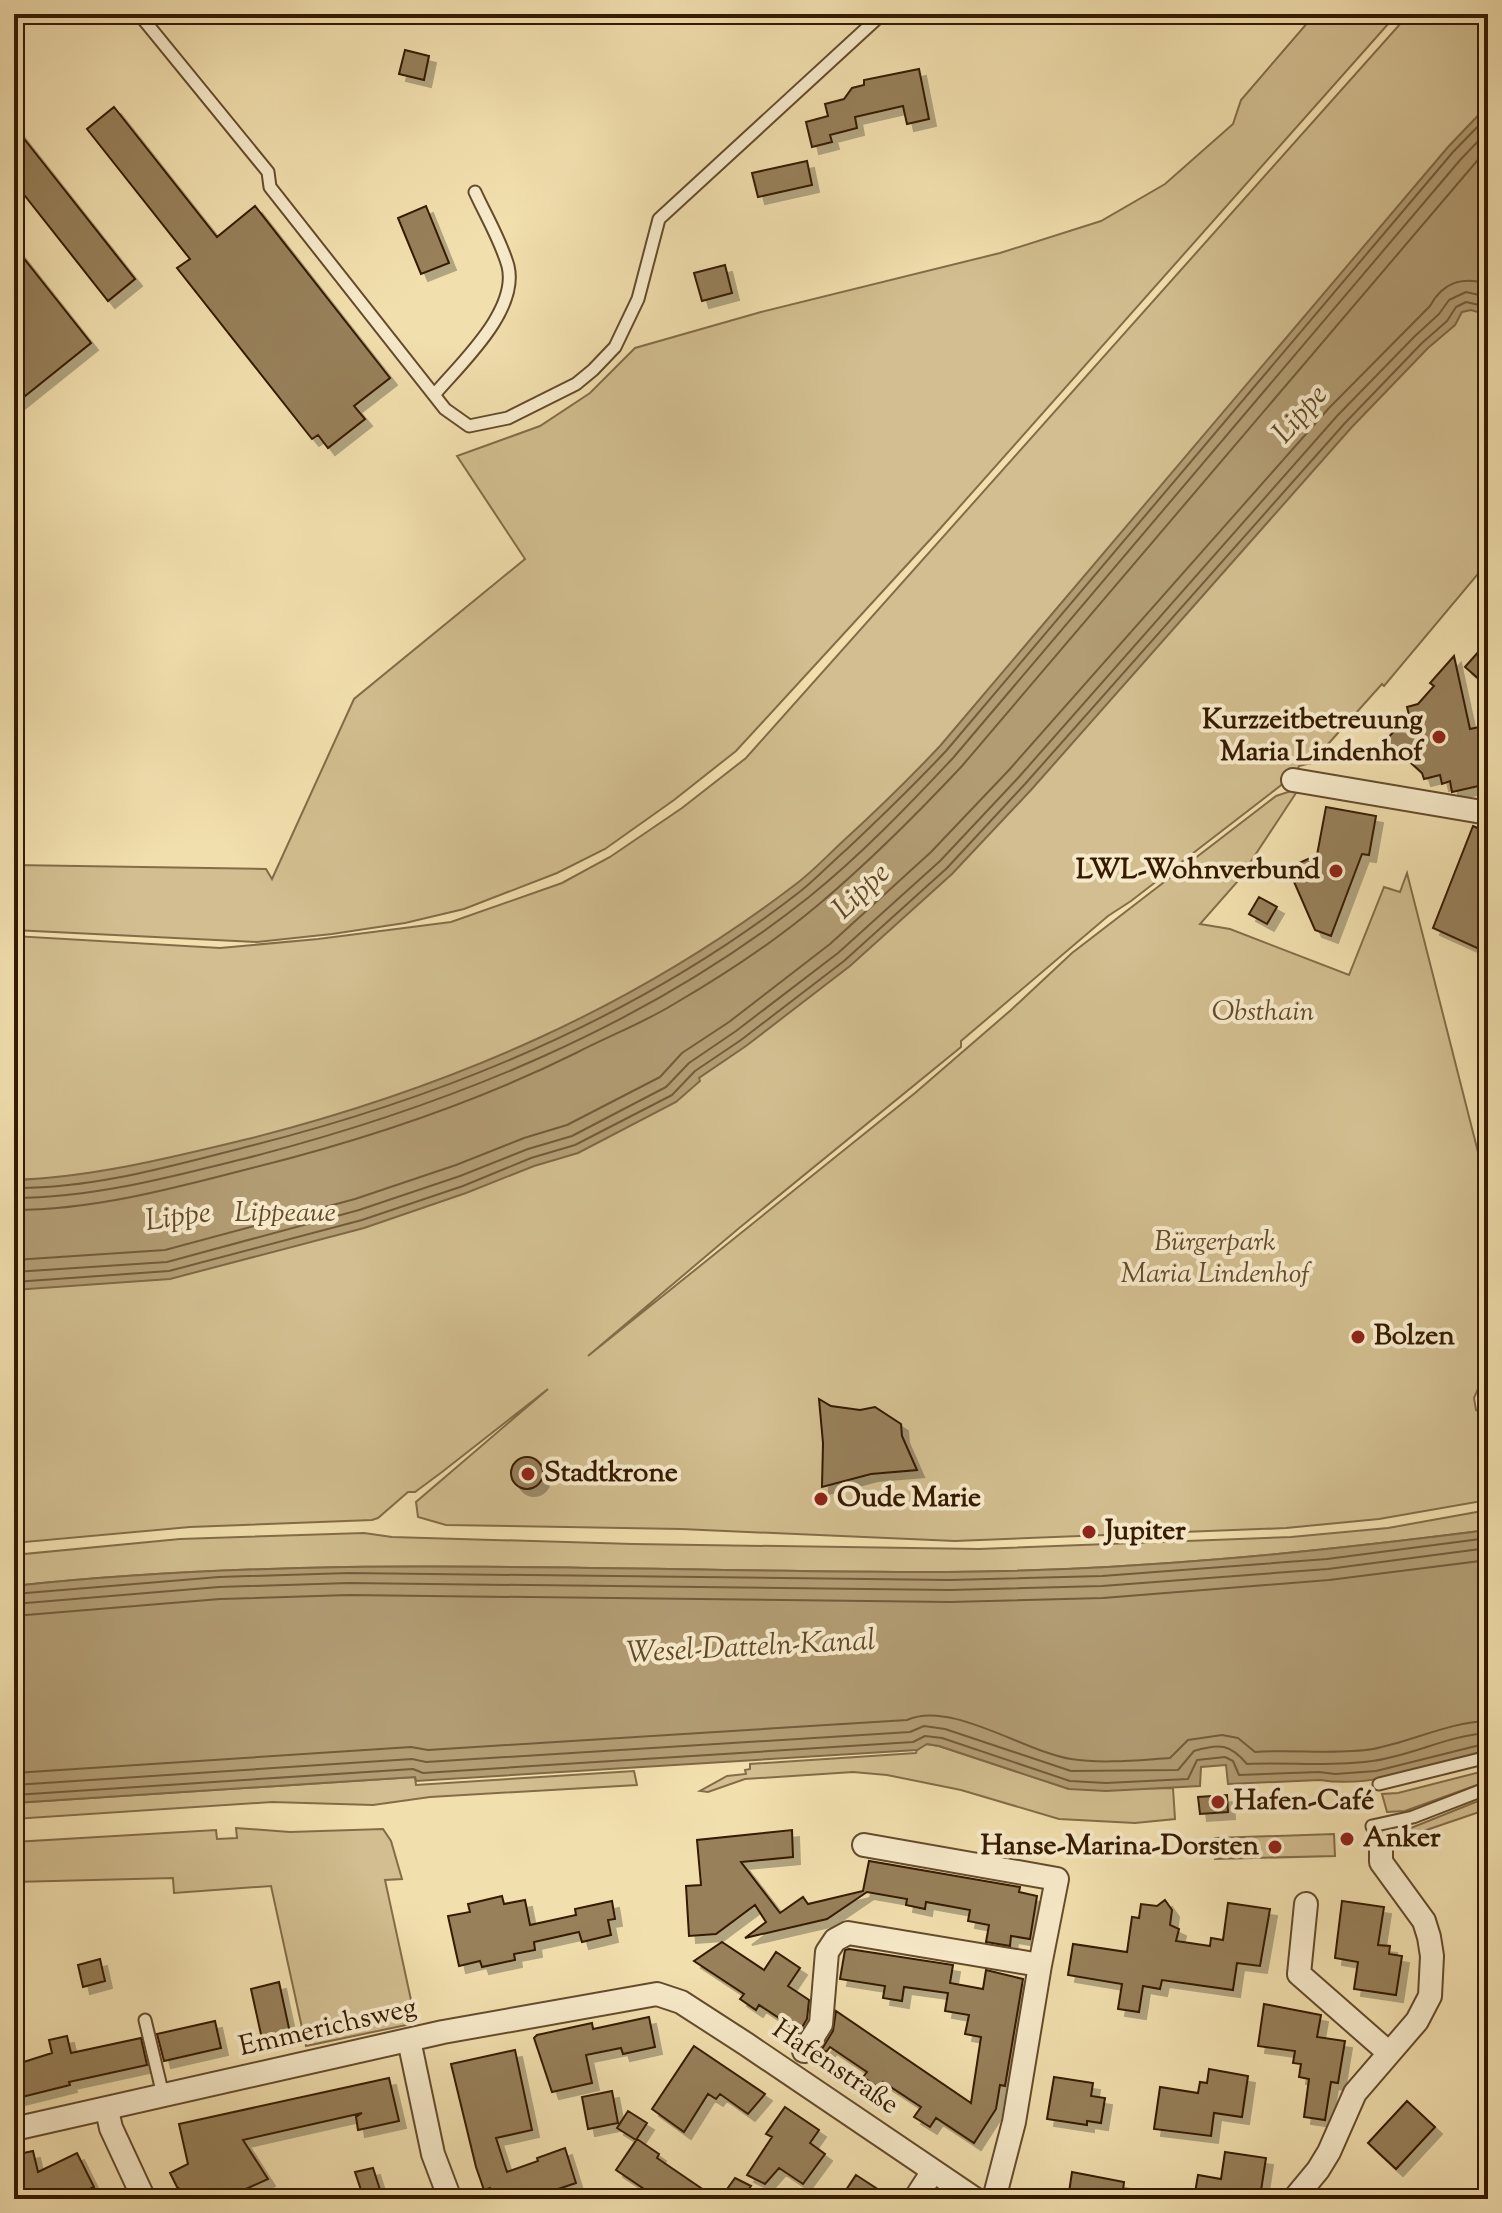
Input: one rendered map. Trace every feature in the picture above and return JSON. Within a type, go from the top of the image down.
[{"type":"street","points":[[1293,780],[1488,813]]},
{"type":"street","points":[[864,1845],[1057,1879],[1014,2122],[994,2199]]},
{"type":"street","points":[[1294,2199],[1329,2152],[1355,2093],[1417,2021],[1430,1996],[1432,1956],[1424,1921],[1381,1862],[1381,1850]]},
{"type":"street","points":[[1306,1904],[1299,1974],[1389,2053]]},
{"type":"street","name":"Hafenstraße","points":[[804,2051],[821,2024],[827,1952],[835,1940],[848,1933],[1040,1965]]},
{"type":"street","name":"Hafenstraße","points":[[657,1994],[681,2002],[975,2199]]},
{"type":"street","name":"Emmerichsweg","points":[[14,2129],[409,2040],[657,1994]]},
{"type":"street","points":[[409,2040],[433,2154],[450,2199]]},
{"type":"street","points":[[107,2110],[111,2128],[144,2199]]},
{"type":"street","points":[[915,2199],[933,2171]]},
{"type":"lane","points":[[139,14],[268,172],[270,187],[445,409],[469,426],[508,418],[576,384],[593,370],[615,347],[638,299],[659,219],[882,14]]},
{"type":"lane","points":[[434,395],[496,322],[506,297],[508,266],[475,192]]},
{"type":"lane","points":[[1379,1784],[1488,1757]]},
{"type":"lane","points":[[1381,1850],[1372,1826],[1413,1817],[1488,1788]]},
{"type":"lane","points":[[145,2020],[163,2095]]},
{"type":"lane","points":[[790,2073],[804,2051]]},
{"type":"green space","points":[[1315,14],[1397,14],[938,531],[736,751],[605,849],[557,873],[464,909],[405,923],[332,934],[257,942],[14,930],[14,865],[266,869],[272,879],[354,699],[525,559],[457,456],[540,426],[590,393],[635,348],[761,312],[1000,253],[1101,221],[1165,184],[1233,124],[1241,100]]},
{"type":"green space","name":"Lippeaue","points":[[1409,14],[1488,14],[1488,562],[1384,686],[1382,684],[1311,763],[1299,766],[1293,780],[1284,783],[1108,916],[961,1041],[961,1047],[588,1356],[915,1093],[1072,953],[1276,796],[1291,791],[1296,793],[1238,881],[1200,924],[1230,929],[1349,975],[1384,887],[1400,892],[1407,873],[1478,1152],[1488,1152],[1488,1366],[1474,1398],[1476,1410],[1488,1417],[1488,1500],[1379,1519],[1286,1528],[955,1541],[681,1529],[446,1525],[418,1517],[416,1502],[548,1389],[442,1472],[415,1492],[408,1492],[372,1520],[190,1527],[14,1543],[14,936],[220,948],[451,922],[562,883],[610,857],[682,808],[746,758]]},
{"type":"green space","points":[[1488,1510],[1488,1530],[1286,1553],[1083,1568],[948,1572],[364,1567],[131,1576],[14,1586],[14,1555],[180,1539],[364,1533],[392,1537],[633,1544],[979,1549],[1291,1537],[1388,1528]]},
{"type":"green space","points":[[926,1744],[1069,1789],[1173,1788],[1175,1819],[1135,1823],[1059,1819],[961,1790],[887,1775],[853,1772],[745,1779],[708,1792],[700,1791],[727,1776],[746,1774],[745,1770],[750,1769],[750,1764],[916,1753]]},
{"type":"green space","points":[[1488,1770],[1488,1781],[1405,1811],[1387,1812],[1382,1794],[1398,1793]]},
{"type":"green space","points":[[634,1771],[637,1785],[430,1797],[373,1805],[272,1802],[14,1819],[14,1803],[415,1777],[416,1785]]},
{"type":"green space","points":[[1488,1797],[1488,1809],[1400,1839],[1396,1834]]},
{"type":"green space","points":[[236,1828],[290,1832],[383,1829],[391,1841],[402,1879],[385,1880],[416,2023],[306,2046],[271,1886],[174,1893],[173,1878],[14,1882],[14,1842],[216,1830],[217,1839],[237,1838]]},
{"type":"green space","name":"Hanse-Marina-Dorsten","points":[[1334,1834],[1335,1856],[1215,1859],[1215,1838]]},
{"type":"water","name":"Lippe","points":[[1488,105],[1488,315],[1471,310],[1462,312],[1455,325],[1428,348],[1351,428],[1031,790],[952,874],[850,966],[699,1078],[700,1081],[676,1102],[578,1153],[364,1228],[170,1279],[14,1290],[14,1180],[104,1170],[252,1138],[326,1118],[468,1068],[537,1039],[670,969],[734,929],[802,879],[940,746],[1448,147]]},
{"type":"water","name":"Wesel-Datteln-Kanal","points":[[1488,1530],[1488,1750],[1383,1778],[1228,1784],[1226,1765],[1201,1767],[1200,1786],[1106,1791],[1069,1789],[927,1744],[917,1750],[416,1781],[415,1777],[14,1803],[14,1586],[131,1576],[364,1567],[1016,1571],[1218,1559]]},
{"type":"building","points":[[405,50],[429,56],[424,80],[399,74]]},
{"type":"building","points":[[919,69],[929,119],[907,124],[903,106],[855,117],[857,128],[830,135],[832,142],[812,147],[806,122],[828,116],[825,104],[844,99],[852,88],[864,85],[864,80]]},
{"type":"building","points":[[114,107],[217,237],[255,206],[390,378],[354,406],[365,419],[328,448],[318,435],[312,439],[177,268],[190,259],[87,129]]},
{"type":"building","points":[[14,126],[135,279],[108,301],[14,182]]},
{"type":"building","points":[[807,161],[812,185],[758,197],[752,173]]},
{"type":"building","points":[[426,206],[449,263],[421,274],[398,218]]},
{"type":"building","points":[[14,246],[91,343],[14,405]]},
{"type":"building","points":[[725,265],[732,293],[702,301],[694,273]]},
{"type":"building","points":[[1488,641],[1488,687],[1465,667]]},
{"type":"building","name":"Kurzzeitbetreuung Maria Lindenhof","points":[[1454,656],[1470,729],[1488,725],[1488,770],[1480,772],[1483,785],[1452,792],[1450,781],[1442,784],[1440,775],[1424,779],[1422,773],[1386,740],[1409,715],[1407,707],[1418,704],[1434,686],[1430,683]]},
{"type":"building","name":"LWL-Wohnverbund","points":[[1326,807],[1376,816],[1369,855],[1362,854],[1331,936],[1315,930],[1288,868],[1317,855]]},
{"type":"building","points":[[1473,826],[1488,833],[1488,862],[1482,877],[1488,879],[1488,953],[1433,928]]},
{"type":"building","points":[[1259,897],[1277,907],[1267,924],[1249,914]]},
{"type":"building","points":[[819,1399],[831,1406],[860,1410],[875,1407],[901,1424],[902,1436],[917,1470],[871,1474],[822,1487],[823,1443]]},
{"type":"building","points":[[527,1457],[538,1462],[543,1473],[538,1484],[527,1489],[516,1484],[511,1473],[516,1462]]},
{"type":"building","points":[[1227,1795],[1228,1812],[1200,1814],[1198,1797]]},
{"type":"building","points":[[792,1830],[793,1857],[741,1862],[780,1913],[803,1897],[808,1904],[863,1891],[869,1861],[1020,1887],[1019,1892],[1037,1896],[1030,1939],[1011,1936],[1010,1946],[986,1942],[989,1925],[968,1921],[970,1910],[926,1902],[925,1909],[906,1905],[907,1899],[867,1892],[827,1919],[745,1938],[766,1922],[755,1905],[716,1934],[689,1936],[686,1886],[701,1885],[697,1840]]},
{"type":"building","points":[[502,1896],[504,1904],[525,1900],[530,1925],[576,1915],[575,1909],[612,1901],[615,1919],[608,1920],[611,1935],[582,1942],[579,1932],[534,1942],[535,1950],[514,1954],[515,1960],[482,1967],[480,1961],[459,1966],[448,1916],[470,1912],[468,1904]]},
{"type":"building","points":[[1165,1900],[1172,1910],[1170,1925],[1179,1929],[1176,1941],[1210,1946],[1211,1938],[1223,1940],[1228,1903],[1270,1909],[1260,1966],[1237,1963],[1233,1990],[1162,1980],[1160,1989],[1143,1986],[1139,2012],[1118,2009],[1122,1984],[1068,1975],[1073,1944],[1127,1952],[1132,1917],[1139,1918],[1141,1904],[1157,1906]]},
{"type":"building","points":[[1342,1901],[1384,1907],[1378,1945],[1390,1946],[1389,1954],[1402,1956],[1396,1995],[1354,1989],[1358,1962],[1335,1958]]},
{"type":"building","points":[[722,1942],[764,1970],[776,1952],[800,1968],[788,1986],[809,2000],[807,2019],[798,2034],[795,2032],[797,2030],[759,2005],[756,2010],[740,1999],[744,1994],[694,1961]]},
{"type":"building","points":[[845,1950],[953,1965],[950,1983],[983,1989],[986,1970],[1023,1979],[1005,2086],[1000,2085],[996,2109],[974,2143],[936,2118],[930,2127],[914,2117],[921,2107],[883,2082],[879,2088],[863,2077],[867,2072],[830,2047],[826,2052],[822,2049],[833,2031],[836,2011],[971,2103],[981,2037],[965,2034],[969,2015],[945,2011],[948,1993],[904,1987],[902,2001],[883,1998],[885,1986],[840,1979]]},
{"type":"building","points":[[100,1959],[105,1981],[83,1987],[78,1965]]},
{"type":"building","points":[[279,1982],[290,2033],[262,2039],[251,1989]]},
{"type":"building","points":[[1264,2004],[1321,2015],[1317,2037],[1345,2041],[1338,2083],[1331,2082],[1325,2120],[1304,2117],[1309,2079],[1299,2077],[1301,2064],[1293,2063],[1295,2051],[1258,2046]]},
{"type":"building","points":[[649,2017],[655,2047],[623,2054],[621,2048],[586,2055],[592,2083],[552,2092],[534,2038],[537,2035],[592,2023],[593,2029]]},
{"type":"building","points":[[215,2021],[221,2048],[164,2061],[157,2034]]},
{"type":"building","points":[[67,2036],[71,2053],[141,2038],[147,2065],[69,2082],[70,2085],[14,2099],[14,2065],[52,2053],[49,2040]]},
{"type":"building","points":[[694,2046],[765,2094],[748,2114],[720,2094],[716,2099],[708,2094],[684,2132],[652,2109]]},
{"type":"building","points":[[515,2050],[532,2130],[496,2138],[507,2172],[565,2148],[576,2183],[528,2199],[494,2199],[490,2188],[484,2190],[476,2167],[451,2064]]},
{"type":"building","points":[[1209,2069],[1248,2076],[1242,2117],[1214,2113],[1211,2136],[1154,2129],[1160,2087],[1198,2093],[1200,2082],[1207,2083]]},
{"type":"building","points":[[1054,2077],[1093,2083],[1091,2096],[1105,2098],[1101,2123],[1087,2121],[1087,2125],[1047,2119]]},
{"type":"building","points":[[389,2078],[399,2121],[358,2130],[356,2117],[362,2113],[243,2140],[268,2179],[224,2199],[192,2199],[177,2187],[170,2173],[188,2164],[179,2124]]},
{"type":"building","points":[[612,2091],[618,2123],[588,2129],[582,2097]]},
{"type":"building","points":[[1407,2101],[1435,2127],[1396,2169],[1368,2143]]},
{"type":"building","points":[[785,2107],[819,2130],[810,2143],[825,2154],[803,2184],[779,2168],[765,2184],[747,2175],[772,2137],[766,2134]]},
{"type":"building","points":[[628,2111],[647,2123],[636,2140],[617,2128]]},
{"type":"building","points":[[637,2139],[659,2154],[657,2158],[717,2199],[659,2199],[616,2170]]},
{"type":"building","points":[[33,2151],[38,2172],[77,2153],[94,2187],[68,2199],[64,2191],[14,2199],[14,2155]]},
{"type":"building","points":[[1225,2152],[1266,2158],[1260,2197],[1194,2199],[1198,2175],[1221,2179]]},
{"type":"building","points":[[373,2168],[383,2199],[364,2199],[355,2172]]},
{"type":"building","points":[[1072,2172],[1124,2182],[1122,2199],[1068,2199]]},
{"type":"building","points":[[856,2175],[893,2199],[840,2199]]},
{"type":"building","points":[[735,2178],[751,2186],[742,2199],[720,2199]]},
{"type":"place","name":"Kurzzeitbetreuung Maria Lindenhof","points":[[1439,737]]},
{"type":"place","name":"LWL-Wohnverbund","points":[[1336,871]]},
{"type":"place","name":"Bolzen","points":[[1358,1337]]},
{"type":"place","name":"Stadtkrone","points":[[528,1474]]},
{"type":"place","name":"Oude Marie","points":[[821,1499]]},
{"type":"place","name":"Jupiter","points":[[1089,1532]]},
{"type":"place","name":"Hafen-Café","points":[[1218,1802]]},
{"type":"place","name":"Anker","points":[[1347,1839]]},
{"type":"place","name":"Hanse-Marina-Dorsten","points":[[1275,1847]]},
{"type":"park label","name":"Obsthain","points":[[1263,1013]]},
{"type":"park label","name":"Bürgerpark Maria Lindenhof","points":[[1215,1259]]}]
